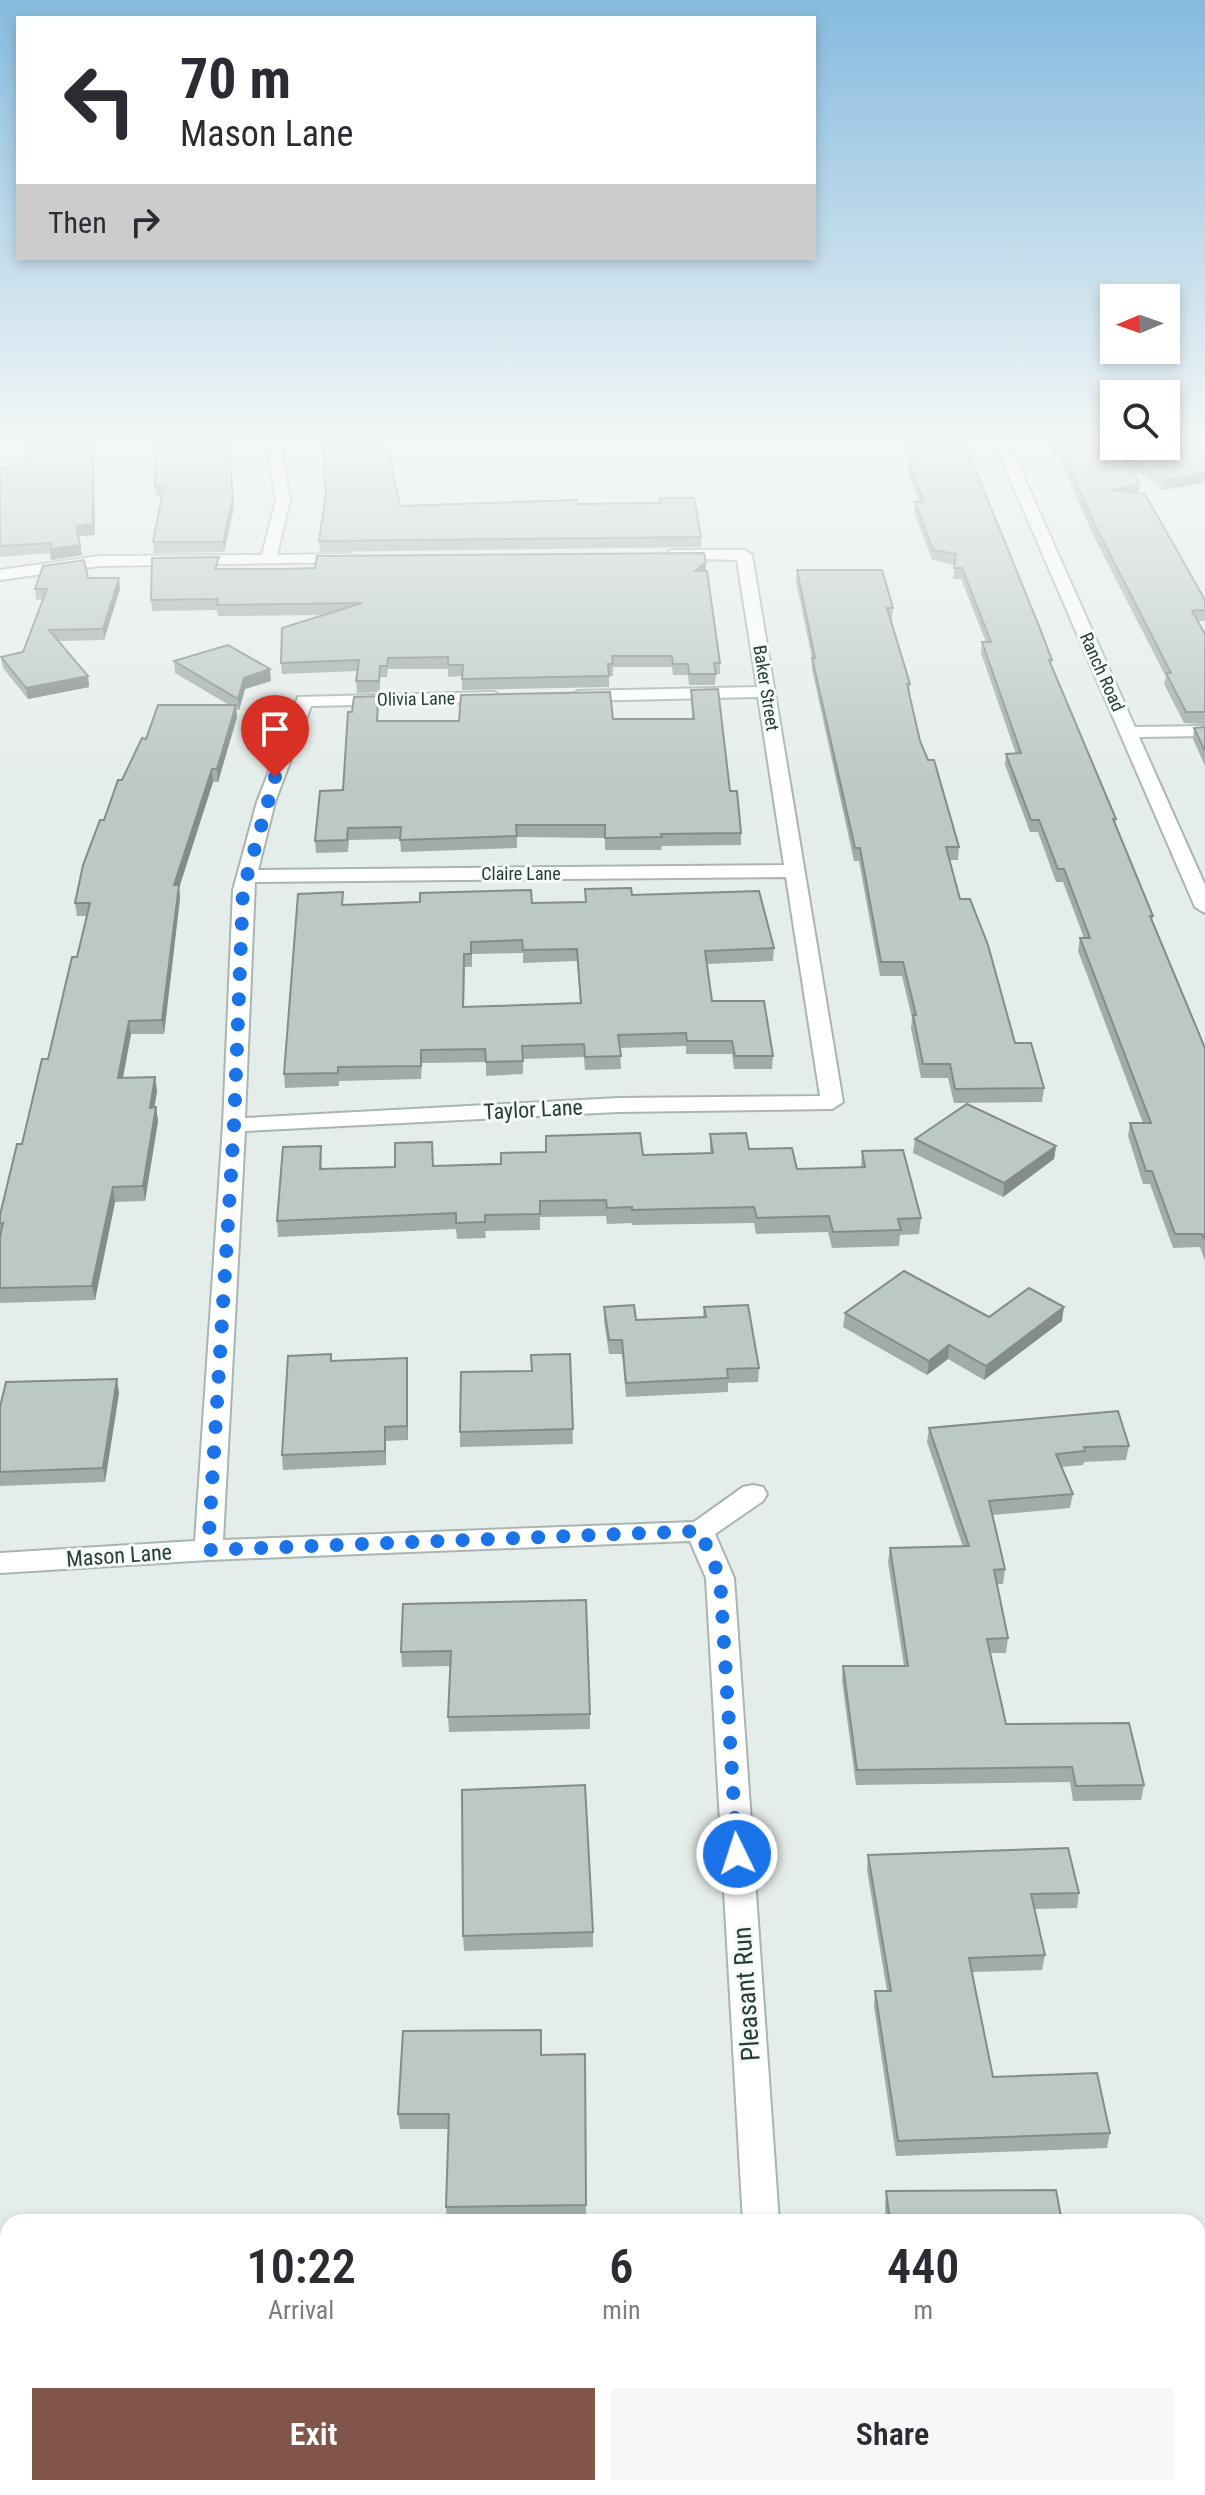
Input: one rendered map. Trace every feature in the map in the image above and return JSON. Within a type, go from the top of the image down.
[{"type":"street","points":[[268,560],[270,553]]},
{"type":"street","name":"Ranch Road","points":[[1050,553],[1203,898]]},
{"type":"street","name":"Baker Street","points":[[649,556],[744,555],[832,1102]]},
{"type":"street","points":[[0,575],[99,561],[363,559]]},
{"type":"street","points":[[560,696],[767,692]]},
{"type":"street","name":"Olivia Lane","points":[[247,876],[266,802],[304,701],[512,697]]},
{"type":"street","points":[[1128,732],[1205,731]]},
{"type":"street","name":"Claire Lane","points":[[247,876],[796,871]]},
{"type":"street","points":[[208,1550],[234,1125],[243,890],[247,876]]},
{"type":"street","name":"Taylor Lane","points":[[234,1125],[618,1105],[832,1102]]},
{"type":"street","points":[[700,1531],[753,1494]]},
{"type":"street","name":"Mason Lane","points":[[0,1563],[208,1550],[700,1531]]},
{"type":"street","name":"Pleasant Run","points":[[700,1531],[720,1578],[760,2214]]},
{"type":"building","points":[[704,553],[706,562],[695,571],[707,571],[720,663],[714,663],[716,674],[689,674],[688,664],[673,664],[672,656],[612,656],[613,664],[608,664],[609,676],[462,679],[463,665],[448,665],[448,657],[388,658],[387,666],[380,666],[379,681],[356,681],[359,660],[281,663],[282,628],[362,603],[217,605],[218,599],[151,600],[152,558],[219,557],[215,569],[284,569],[315,568],[317,556]]},
{"type":"building","points":[[953,553],[1009,553],[1052,660],[1049,660],[1116,819],[1113,819],[1153,916],[1150,916],[1205,1048],[1205,1240],[1202,1234],[1175,1234],[1152,1171],[1146,1171],[1130,1123],[1151,1123],[1080,938],[1090,938],[1064,869],[1058,869],[1039,820],[1031,820],[1006,754],[1021,753],[982,642],[991,642],[962,568],[954,568],[956,554]]},
{"type":"building","points":[[1110,553],[1179,553],[1205,600],[1205,610],[1192,611],[1205,634],[1205,712],[1186,712],[1166,673],[1171,673]]},
{"type":"building","points":[[84,560],[88,578],[119,578],[103,629],[49,630],[88,676],[26,688],[1,657],[23,652],[47,589],[35,589],[43,566]]},
{"type":"building","points":[[797,570],[882,570],[893,608],[887,608],[910,684],[907,684],[920,741],[928,760],[934,760],[959,847],[946,847],[960,899],[970,899],[988,945],[1015,1043],[1031,1043],[1044,1088],[955,1089],[950,1064],[923,1064],[913,1015],[916,1015],[903,962],[881,962],[860,848],[855,848],[812,658],[815,658]]},
{"type":"building","points":[[228,645],[270,669],[244,678],[238,699],[174,661]]},
{"type":"building","points":[[718,689],[730,791],[737,791],[741,833],[605,838],[605,825],[516,825],[517,836],[400,840],[401,827],[348,828],[347,840],[315,841],[320,791],[343,790],[348,712],[352,712],[354,697],[378,696],[377,721],[459,721],[461,695],[610,692],[613,719],[694,719],[691,690]]},
{"type":"building","points":[[158,705],[236,705],[217,769],[212,769],[174,885],[179,885],[162,1020],[129,1021],[118,1078],[155,1077],[150,1108],[156,1107],[143,1186],[113,1187],[92,1286],[0,1288],[3,1223],[0,1224],[0,1215],[17,1144],[22,1144],[42,1059],[48,1059],[72,957],[77,957],[90,903],[75,903],[83,865],[118,780],[122,780],[142,738],[146,739]]},
{"type":"building","points":[[1205,727],[1205,751],[1194,728]]},
{"type":"building","points":[[631,888],[632,895],[759,891],[774,948],[705,951],[712,1001],[764,1001],[773,1056],[735,1056],[732,1041],[687,1041],[686,1033],[618,1035],[621,1056],[585,1057],[584,1044],[522,1046],[523,1061],[486,1062],[485,1049],[421,1050],[421,1066],[338,1067],[338,1073],[284,1074],[298,894],[343,892],[342,905],[420,902],[420,893],[531,890],[532,903],[586,902],[585,889]],"holes":[[[522,940],[523,950],[577,949],[581,1003],[463,1007],[464,954],[471,954],[471,942]]]},
{"type":"building","points":[[967,1104],[1056,1146],[1004,1183],[915,1139]]},
{"type":"building","points":[[640,1133],[643,1155],[713,1153],[710,1134],[746,1133],[749,1149],[792,1148],[797,1169],[865,1167],[862,1151],[903,1150],[921,1218],[898,1219],[901,1230],[833,1232],[829,1216],[757,1218],[754,1207],[632,1210],[632,1207],[607,1208],[606,1200],[540,1201],[540,1214],[485,1215],[485,1222],[456,1223],[456,1213],[277,1221],[283,1147],[321,1146],[320,1169],[395,1167],[395,1143],[432,1142],[433,1166],[501,1164],[501,1153],[546,1152],[546,1136]]},
{"type":"building","points":[[904,1271],[989,1317],[1029,1288],[1064,1307],[986,1366],[949,1345],[929,1361],[845,1313]]},
{"type":"building","points":[[634,1305],[636,1320],[706,1317],[704,1307],[748,1305],[759,1368],[727,1369],[728,1378],[626,1383],[622,1340],[609,1340],[604,1307]]},
{"type":"building","points":[[331,1354],[331,1361],[407,1358],[407,1426],[385,1427],[385,1451],[282,1455],[288,1356]]},
{"type":"building","points":[[570,1354],[573,1429],[460,1432],[461,1372],[532,1371],[531,1355]]},
{"type":"building","points":[[117,1379],[103,1468],[0,1472],[0,1407],[6,1382]]},
{"type":"building","points":[[1118,1411],[1129,1446],[1084,1447],[1085,1451],[1056,1454],[1073,1494],[989,1501],[1005,1569],[994,1570],[1008,1638],[987,1639],[1006,1724],[1129,1723],[1144,1785],[1076,1786],[1072,1767],[857,1770],[843,1666],[908,1666],[890,1548],[969,1546],[929,1428]]},
{"type":"building","points":[[586,1600],[590,1714],[448,1717],[451,1651],[401,1652],[403,1604]]},
{"type":"building","points":[[585,1785],[593,1932],[463,1936],[462,1790]]},
{"type":"building","points":[[1068,1848],[1079,1893],[1031,1894],[1045,1955],[969,1958],[993,2077],[1097,2073],[1110,2133],[898,2141],[875,1991],[891,1991],[868,1855]]},
{"type":"building","points":[[541,2030],[541,2055],[585,2054],[586,2205],[446,2207],[449,2114],[398,2114],[403,2031]]},
{"type":"building","points":[[1056,2190],[1060,2214],[889,2214],[886,2191]]},
{"type":"route","points":[[275,777],[243,890],[234,1125],[208,1550],[700,1531],[720,1578],[737,1854]]}]
